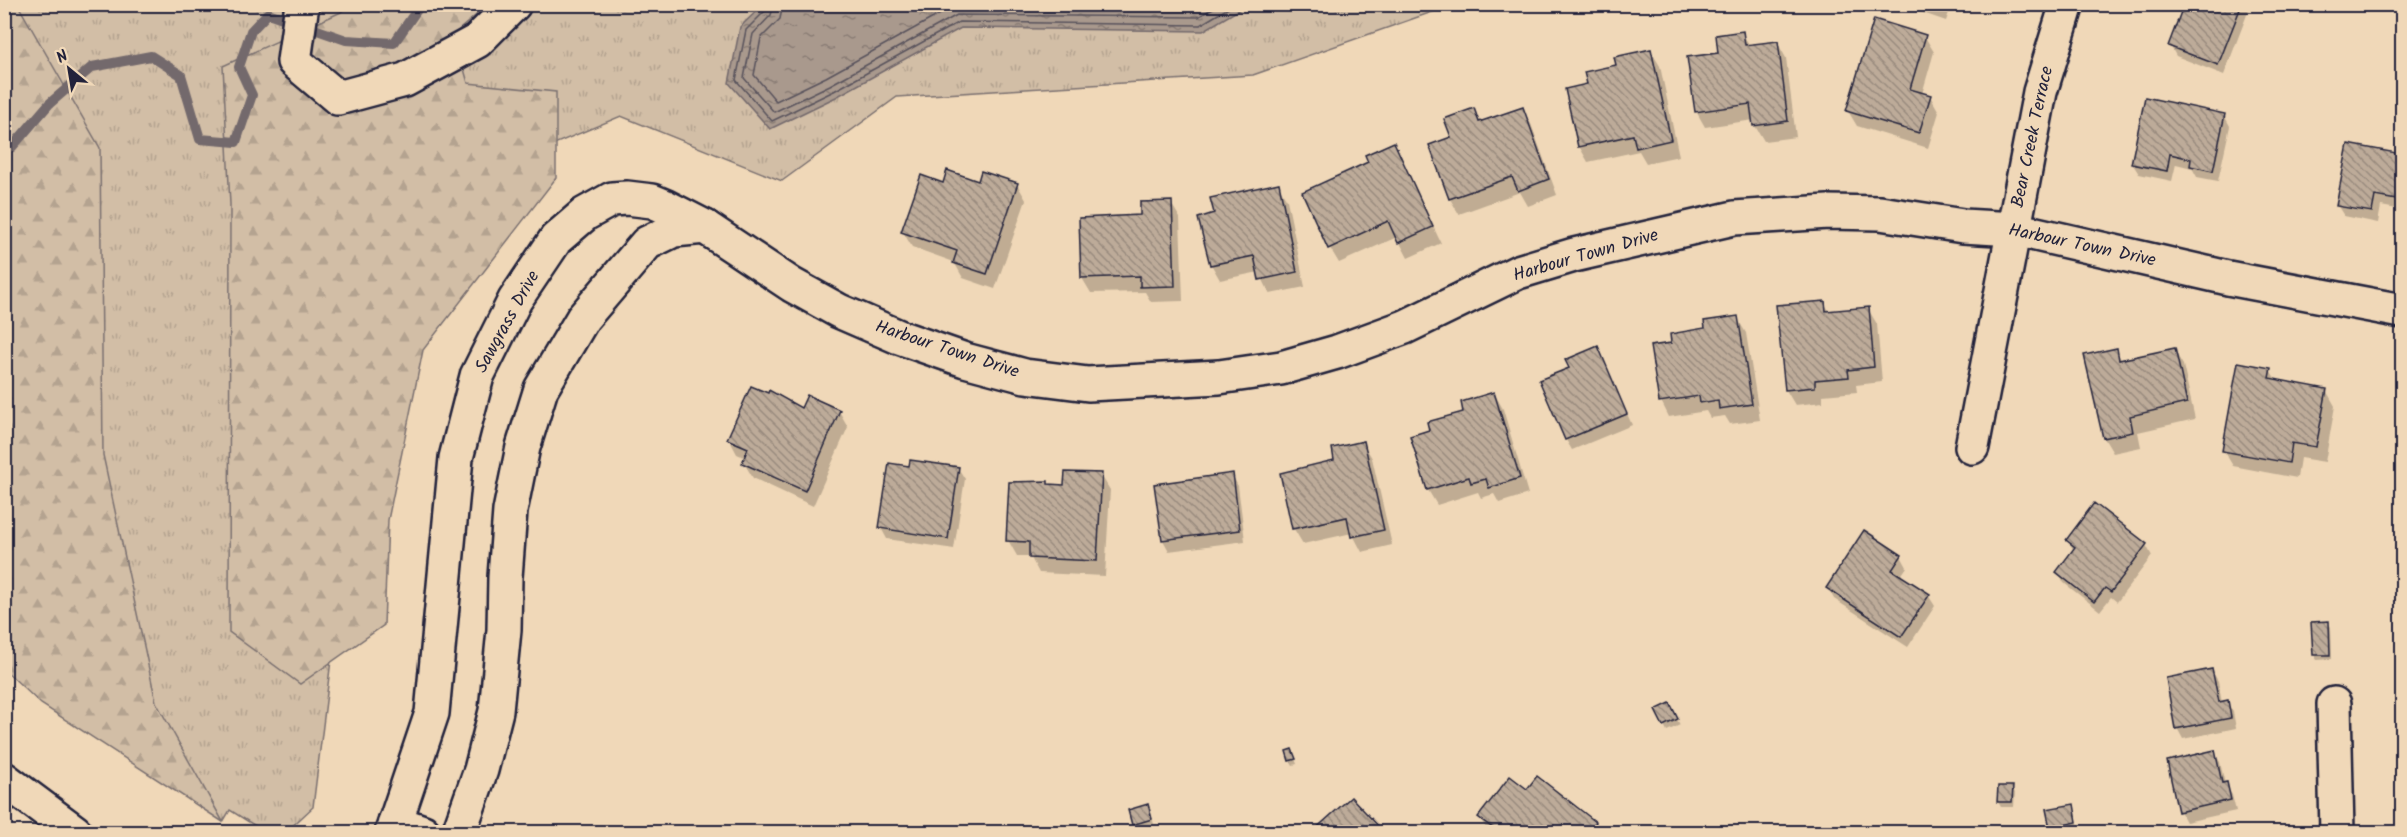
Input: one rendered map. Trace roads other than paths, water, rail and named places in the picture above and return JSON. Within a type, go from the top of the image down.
[{"type":"street","points":[[302,4],[294,61],[338,98],[405,80],[477,41],[514,4]]},
{"type":"street","name":"Bear Creek Terrace","points":[[1972,447],[2040,92],[2067,4]]},
{"type":"street","name":"Sawgrass Drive","points":[[403,829],[432,713],[456,458],[477,376],[515,300],[556,239],[585,214],[612,199],[652,201],[705,227]]},
{"type":"street","name":"Harbour Town Drive","points":[[705,227],[839,311],[899,337],[965,360],[1025,376],[1088,384],[1219,377],[1281,368],[1337,352],[1405,327],[1518,272],[1585,253],[1734,218],[1828,212],[1880,213],[1963,226],[2014,229],[2228,278],[2403,311]]},
{"type":"street","points":[[459,832],[481,770],[496,711],[504,630],[510,511],[523,447],[541,389],[583,318],[647,243],[674,230],[705,227]]},
{"type":"street","points":[[2334,704],[2337,832]]},
{"type":"street","points":[[4,779],[75,832]]},
{"type":"water","points":[[763,5],[1247,5],[1203,31],[961,28],[836,97],[770,129],[729,83],[740,27]]},
{"type":"waterway","points":[[4,142],[12,147],[49,104],[92,67],[151,56],[181,75],[200,139],[236,142],[252,95],[239,67],[251,31],[268,13],[346,40],[394,43],[421,4]]}]
